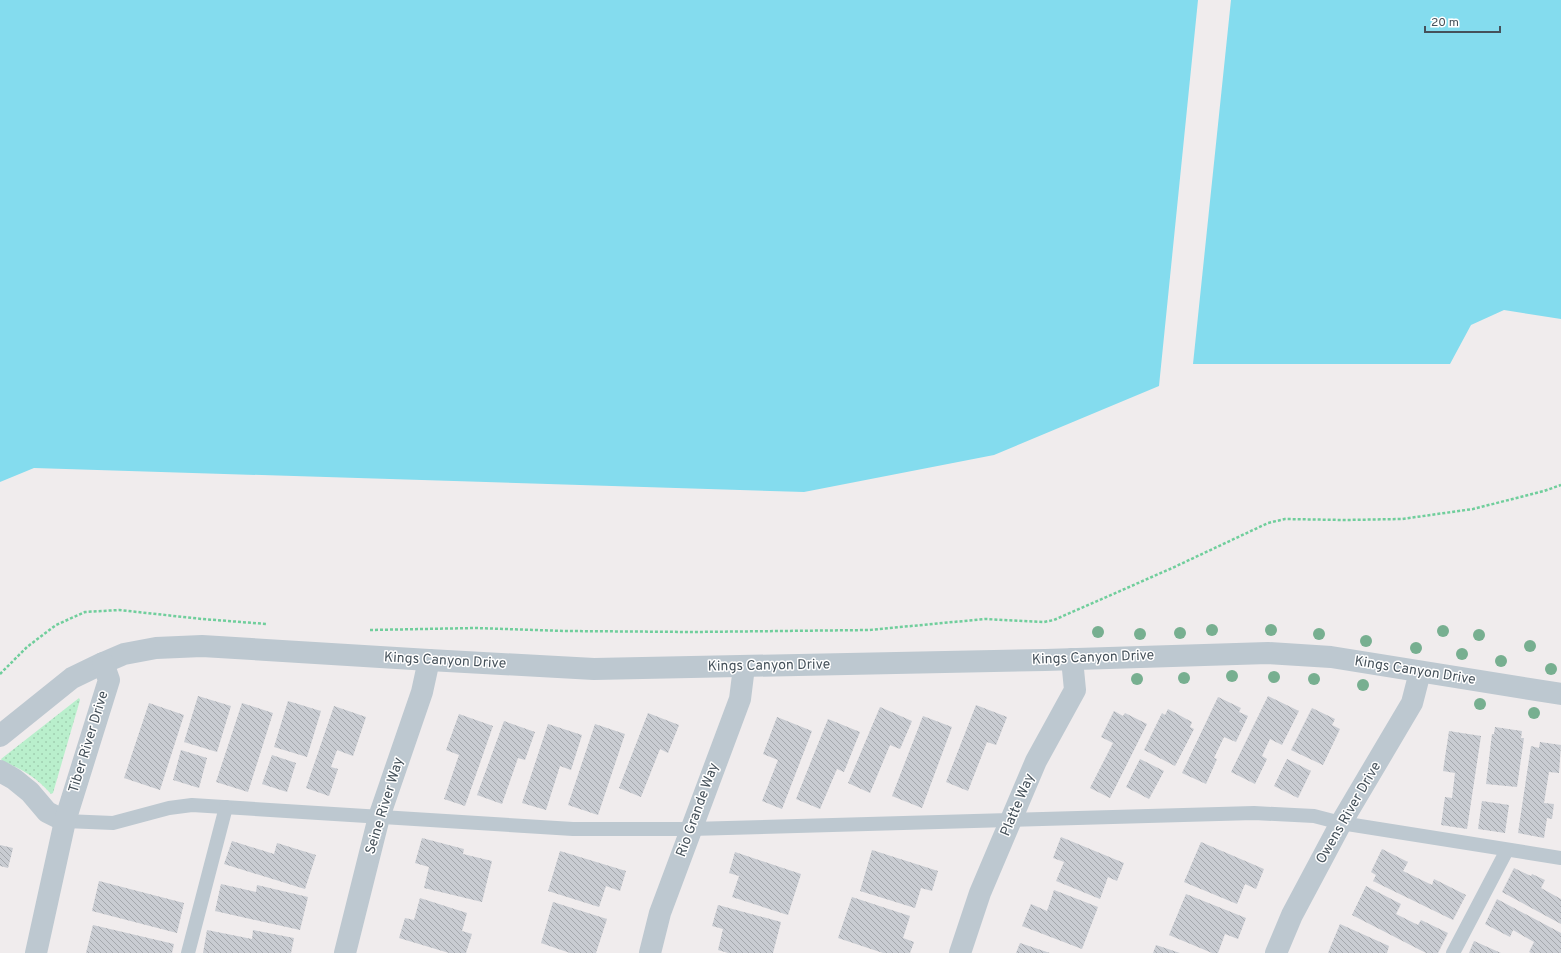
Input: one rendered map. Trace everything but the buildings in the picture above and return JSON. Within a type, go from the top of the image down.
[{"type":"street","name":"Kings Canyon Drive","points":[[0,736],[72,678],[103,663],[124,654],[156,648],[202,646],[429,660],[594,668],[744,667],[1072,659],[1268,652],[1331,657],[1561,694]]},
{"type":"street","name":"Platte Way","points":[[960,953],[980,893],[1036,761],[1075,690],[1072,659]]},
{"type":"street","name":"Seine River Way","points":[[345,953],[379,817],[422,692],[429,660]]},
{"type":"street","name":"Tiber River Drive","points":[[36,953],[65,821],[109,680],[103,663]]},
{"type":"street","name":"Rio Grande Way","points":[[650,953],[660,913],[740,699],[744,667]]},
{"type":"street","name":"Owens River Drive","points":[[1276,953],[1292,915],[1341,823],[1412,704],[1420,672]]},
{"type":"street","points":[[0,771],[14,779],[30,792],[47,812],[65,821]]},
{"type":"lane","points":[[65,821],[113,823],[169,808],[192,805],[573,829],[691,829],[1254,813],[1314,816],[1341,823],[1561,858]]},
{"type":"lane","points":[[188,953],[226,807]]},
{"type":"lane","points":[[1454,953],[1507,850]]},
{"type":"path","points":[[365,631],[476,628],[565,631],[693,632],[869,630],[985,619],[1044,622],[1054,620],[1170,570],[1268,523],[1285,519],[1344,520],[1410,518],[1473,509],[1544,491],[1561,485]]},
{"type":"path","points":[[0,674],[27,647],[56,625],[85,612],[119,610],[202,619],[272,624]]},
{"type":"green space","points":[[79,698],[80,700],[53,793],[51,794],[28,774],[2,761],[1,759]]},
{"type":"water","points":[[0,0],[1198,0],[1159,386],[994,455],[804,492],[34,468],[0,482]]},
{"type":"water","points":[[1231,0],[1561,0],[1561,319],[1504,310],[1471,325],[1450,364],[1193,364]]}]
